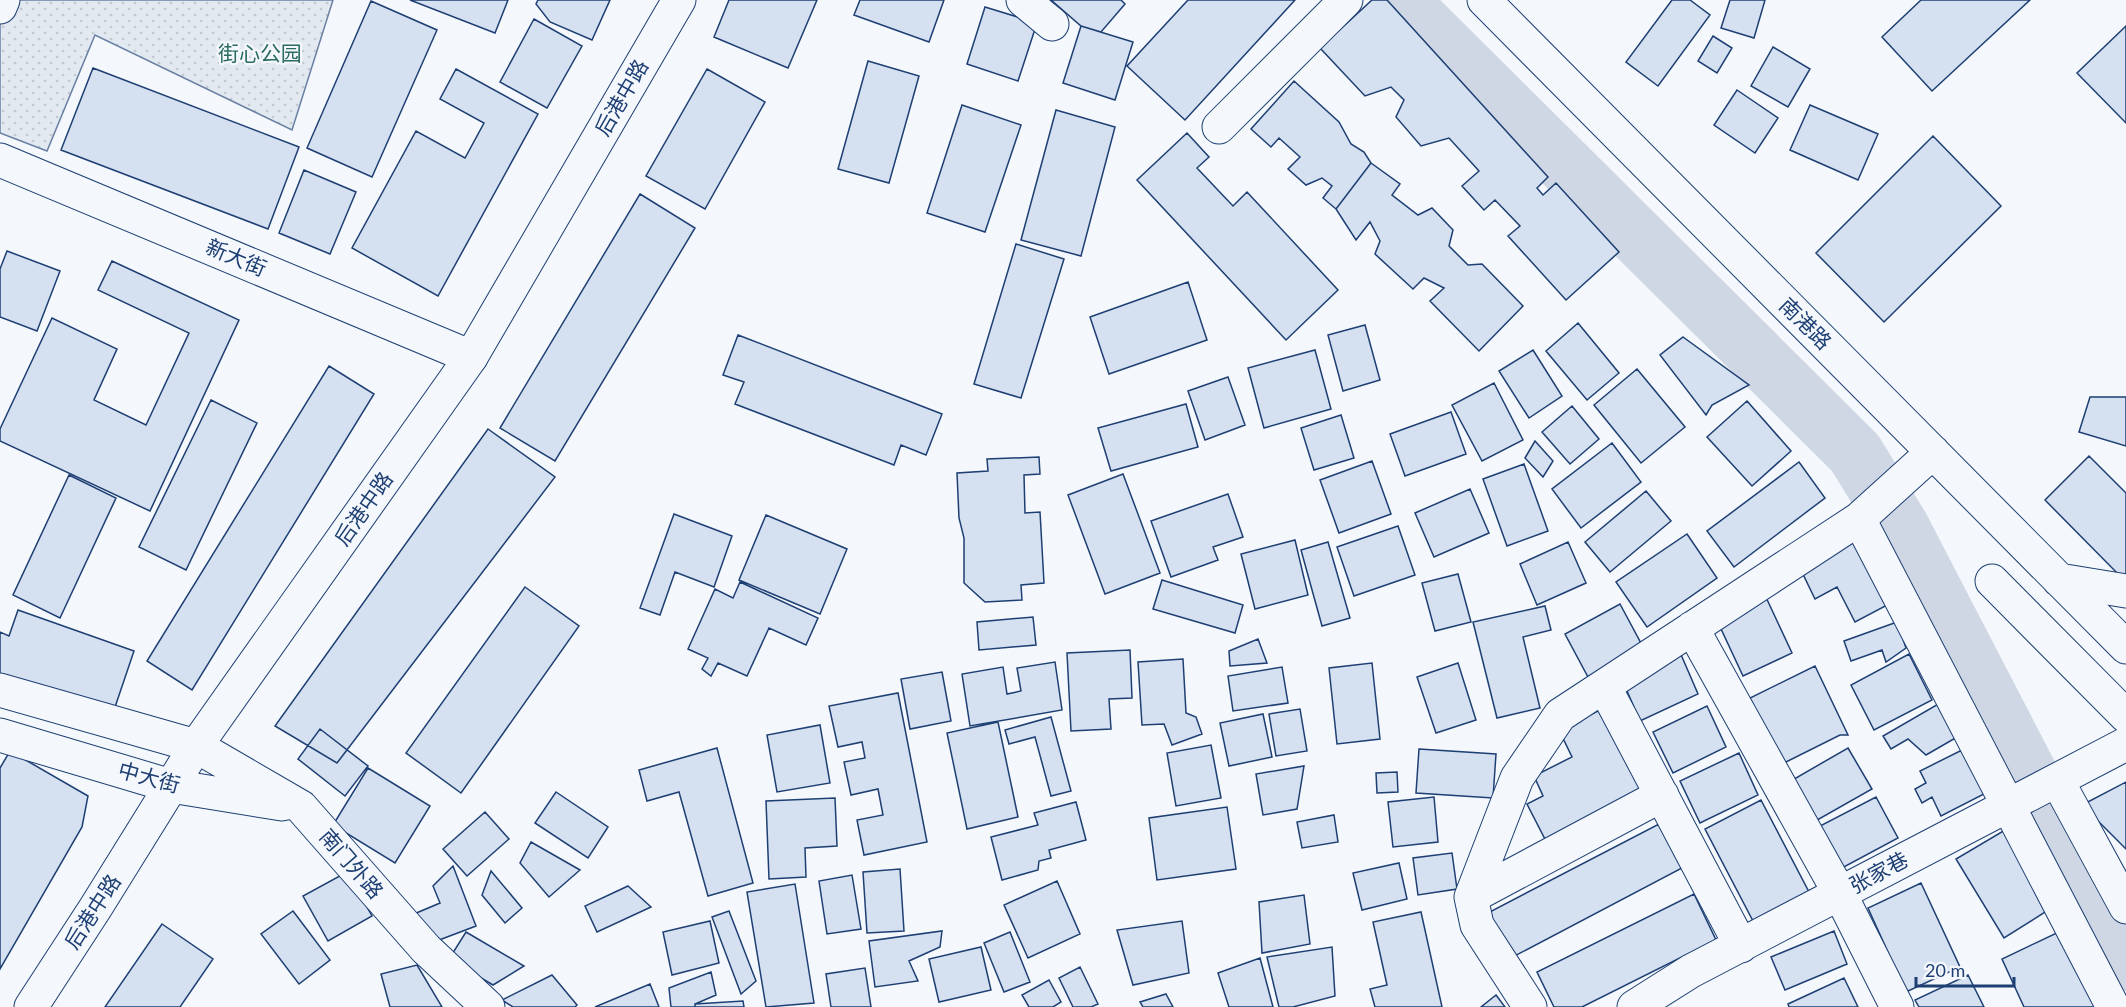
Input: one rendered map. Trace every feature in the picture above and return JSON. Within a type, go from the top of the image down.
[{"type":"street","points":[[0,7],[3,0]]},
{"type":"street","name":"后港中路","points":[[31,1007],[195,746],[471,357],[679,0]]},
{"type":"street","points":[[1023,0],[1052,24]]},
{"type":"street","points":[[1219,127],[1346,0]]},
{"type":"street","name":"南港路","points":[[1484,0],[2126,647]]},
{"type":"street","name":"新大街","points":[[0,160],[471,357]]},
{"type":"street","points":[[1530,1007],[1477,925],[1471,897],[1517,777],[1560,715],[1859,519],[1931,453]]},
{"type":"street","points":[[1859,519],[2113,1007]]},
{"type":"street","points":[[2059,580],[2126,591]]},
{"type":"street","points":[[1992,581],[2126,716]]},
{"type":"street","points":[[1692,628],[1840,894],[1897,1007]]},
{"type":"street","points":[[1604,686],[1741,946]]},
{"type":"street","name":"中大街","points":[[0,690],[195,746]]},
{"type":"street","name":"中大街","points":[[0,735],[171,786],[301,807]]},
{"type":"street","name":"张家巷","points":[[1635,1007],[1691,971],[2126,744]]},
{"type":"street","name":"南门外路","points":[[195,746],[301,807],[426,949],[488,1007]]},
{"type":"street","points":[[2057,780],[2126,907]]},
{"type":"street","points":[[1471,897],[1662,795]]},
{"type":"green space","name":"街心公园","points":[[0,0],[333,0],[292,130],[95,35],[47,151],[0,133]]},
{"type":"building","points":[[410,0],[508,0],[495,33]]},
{"type":"building","points":[[538,0],[610,0],[592,40],[550,22],[536,4]]},
{"type":"building","points":[[729,0],[817,0],[788,68],[714,37]]},
{"type":"building","points":[[860,0],[944,0],[929,42],[854,15]]},
{"type":"building","points":[[1051,0],[1121,0],[1125,4],[1101,32],[1081,26]]},
{"type":"building","points":[[1188,0],[1295,0],[1185,120],[1127,66]]},
{"type":"building","points":[[1372,0],[1387,0],[1548,177],[1537,188],[1543,195],[1556,183],[1619,252],[1566,300],[1508,236],[1520,226],[1495,200],[1484,210],[1462,186],[1479,171],[1449,138],[1421,146],[1396,117],[1404,100],[1391,87],[1365,96],[1320,48]]},
{"type":"building","points":[[1672,0],[1690,0],[1710,15],[1658,86],[1626,62]]},
{"type":"building","points":[[1730,0],[1765,0],[1754,38],[1721,28]]},
{"type":"building","points":[[1921,0],[2030,0],[1932,91],[1882,37]]},
{"type":"building","points":[[371,1],[437,30],[372,177],[307,148]]},
{"type":"building","points":[[985,7],[1037,23],[1018,81],[967,64]]},
{"type":"building","points":[[534,19],[582,46],[547,108],[500,82]]},
{"type":"building","points":[[1081,26],[1133,42],[1115,100],[1063,83]]},
{"type":"building","points":[[2126,26],[2126,123],[2077,73]]},
{"type":"building","points":[[1713,36],[1732,48],[1717,73],[1698,61]]},
{"type":"building","points":[[1773,47],[1810,69],[1788,107],[1751,86]]},
{"type":"building","points":[[868,61],[919,76],[889,183],[838,169]]},
{"type":"building","points":[[93,68],[299,147],[268,229],[61,150]]},
{"type":"building","points":[[456,69],[538,114],[438,296],[352,248],[416,131],[465,158],[484,123],[440,99]]},
{"type":"building","points":[[707,69],[765,102],[705,209],[646,176]]},
{"type":"building","points":[[1294,81],[1339,122],[1351,144],[1364,152],[1371,163],[1336,209],[1323,198],[1332,186],[1322,178],[1306,185],[1288,169],[1300,157],[1279,138],[1271,147],[1251,129]]},
{"type":"building","points":[[1737,90],[1778,118],[1755,153],[1714,125]]},
{"type":"building","points":[[962,105],[1021,125],[985,232],[927,213]]},
{"type":"building","points":[[1810,105],[1878,134],[1858,180],[1790,150]]},
{"type":"building","points":[[1056,110],[1115,127],[1081,256],[1021,240]]},
{"type":"building","points":[[1187,133],[1209,157],[1197,168],[1233,206],[1247,192],[1338,290],[1286,340],[1137,180]]},
{"type":"building","points":[[1933,136],[2001,206],[1884,322],[1816,253]]},
{"type":"building","points":[[1371,163],[1400,184],[1392,195],[1418,215],[1432,208],[1453,230],[1449,246],[1468,265],[1482,264],[1523,306],[1479,351],[1430,301],[1444,288],[1424,278],[1413,289],[1375,254],[1380,241],[1370,222],[1356,240],[1336,209]]},
{"type":"building","points":[[304,170],[356,192],[330,254],[279,233]]},
{"type":"building","points":[[640,194],[695,228],[555,461],[500,428]]},
{"type":"building","points":[[1016,244],[1064,259],[1021,398],[974,384]]},
{"type":"building","points":[[7,251],[60,271],[37,331],[0,317],[0,269]]},
{"type":"building","points":[[112,261],[239,320],[150,511],[0,441],[0,429],[52,318],[117,349],[94,400],[146,425],[189,333],[98,290]]},
{"type":"building","points":[[1188,282],[1207,340],[1109,374],[1090,317]]},
{"type":"building","points":[[1578,323],[1619,373],[1587,400],[1546,351]]},
{"type":"building","points":[[1365,325],[1380,380],[1343,391],[1328,335]]},
{"type":"building","points":[[738,335],[942,414],[926,455],[901,445],[894,465],[735,404],[744,382],[723,375]]},
{"type":"building","points":[[1683,337],[1749,385],[1712,405],[1706,415],[1660,355]]},
{"type":"building","points":[[1315,350],[1331,409],[1264,428],[1248,368]]},
{"type":"building","points":[[1533,350],[1562,396],[1529,418],[1499,371]]},
{"type":"building","points":[[329,366],[374,394],[192,690],[147,661]]},
{"type":"building","points":[[1637,369],[1685,427],[1641,463],[1594,405]]},
{"type":"building","points":[[1228,377],[1245,425],[1205,440],[1188,391]]},
{"type":"building","points":[[1494,383],[1523,440],[1482,461],[1452,405]]},
{"type":"building","points":[[2090,397],[2126,397],[2126,446],[2079,432]]},
{"type":"building","points":[[211,400],[257,423],[186,570],[139,547]]},
{"type":"building","points":[[1747,401],[1791,451],[1752,486],[1707,437]]},
{"type":"building","points":[[1186,404],[1198,447],[1111,471],[1098,428]]},
{"type":"building","points":[[1572,406],[1599,439],[1570,464],[1542,432]]},
{"type":"building","points":[[1451,412],[1466,454],[1405,476],[1390,434]]},
{"type":"building","points":[[1341,415],[1354,458],[1314,470],[1301,428]]},
{"type":"building","points":[[488,429],[555,477],[337,763],[275,726]]},
{"type":"building","points":[[1535,441],[1553,461],[1543,477],[1525,458]]},
{"type":"building","points":[[1612,443],[1641,482],[1581,528],[1552,489]]},
{"type":"building","points":[[2089,456],[2126,493],[2126,574],[2122,578],[2045,500]]},
{"type":"building","points":[[1039,457],[1040,474],[1024,475],[1025,513],[1040,512],[1044,583],[1021,585],[1022,600],[985,602],[964,583],[964,538],[959,518],[957,473],[988,471],[987,459]]},
{"type":"building","points":[[1372,461],[1391,514],[1339,533],[1320,480]]},
{"type":"building","points":[[1799,462],[1825,498],[1734,567],[1707,531]]},
{"type":"building","points":[[1524,464],[1548,531],[1507,546],[1483,479]]},
{"type":"building","points":[[1123,474],[1160,573],[1105,594],[1068,495]]},
{"type":"building","points":[[69,475],[116,498],[60,618],[13,595]]},
{"type":"building","points":[[1470,489],[1489,533],[1434,557],[1415,513]]},
{"type":"building","points":[[1646,491],[1671,521],[1610,572],[1585,542]]},
{"type":"building","points":[[1228,494],[1243,537],[1213,547],[1218,560],[1171,577],[1151,521]]},
{"type":"building","points":[[674,514],[732,536],[714,587],[675,572],[660,615],[640,608]]},
{"type":"building","points":[[766,515],[847,549],[820,614],[739,580]]},
{"type":"building","points":[[1398,526],[1415,575],[1354,596],[1337,547]]},
{"type":"building","points":[[1687,534],[1717,578],[1647,627],[1616,582]]},
{"type":"building","points":[[1859,537],[1893,602],[1855,622],[1837,587],[1815,599],[1800,568]]},
{"type":"building","points":[[1295,540],[1308,595],[1255,609],[1241,554]]},
{"type":"building","points":[[1328,542],[1350,618],[1322,626],[1301,550]]},
{"type":"building","points":[[1568,542],[1586,583],[1537,605],[1520,564]]},
{"type":"building","points":[[1458,574],[1471,622],[1435,631],[1422,583]]},
{"type":"building","points":[[1162,580],[1243,605],[1235,633],[1153,609]]},
{"type":"building","points":[[740,582],[818,618],[806,645],[769,628],[747,676],[718,663],[711,676],[702,669],[708,658],[688,649],[715,589],[733,598]]},
{"type":"building","points":[[525,587],[579,626],[461,793],[406,753]]},
{"type":"building","points":[[1764,593],[1792,653],[1743,676],[1715,616]]},
{"type":"building","points":[[1620,604],[1643,647],[1588,677],[1565,634]]},
{"type":"building","points":[[1545,606],[1551,630],[1523,637],[1540,708],[1497,718],[1473,622]]},
{"type":"building","points":[[18,610],[134,651],[113,713],[0,674],[0,632],[9,636]]},
{"type":"building","points":[[1033,617],[1036,645],[979,650],[977,622]]},
{"type":"building","points":[[1897,622],[1906,648],[1886,662],[1882,650],[1851,661],[1844,641]]},
{"type":"building","points":[[1258,639],[1267,663],[1230,666],[1229,651]]},
{"type":"building","points":[[1130,650],[1132,698],[1109,699],[1111,729],[1071,731],[1067,653]]},
{"type":"building","points":[[1679,650],[1698,694],[1640,721],[1621,677]]},
{"type":"building","points":[[1909,654],[1932,700],[1874,730],[1851,685]]},
{"type":"building","points":[[1183,659],[1186,713],[1196,717],[1202,734],[1172,745],[1164,724],[1142,725],[1138,662]]},
{"type":"building","points":[[1055,662],[1062,710],[970,726],[962,674],[1003,667],[1007,694],[1021,691],[1017,668]]},
{"type":"building","points":[[1372,663],[1380,739],[1337,744],[1329,668]]},
{"type":"building","points":[[1458,663],[1476,720],[1436,733],[1417,677]]},
{"type":"building","points":[[1815,666],[1848,735],[1840,735],[1782,764],[1750,698]]},
{"type":"building","points":[[1282,667],[1288,703],[1233,711],[1228,676]]},
{"type":"building","points":[[942,672],[951,721],[910,729],[901,679]]},
{"type":"building","points":[[898,693],[927,842],[864,855],[857,820],[883,815],[878,789],[851,795],[844,762],[865,758],[862,742],[838,747],[829,706]]},
{"type":"building","points":[[1940,703],[1959,736],[1926,755],[1908,739],[1891,749],[1883,736]]},
{"type":"building","points":[[1707,706],[1726,747],[1673,773],[1653,732]]},
{"type":"building","points":[[1300,709],[1307,751],[1276,756],[1269,714]]},
{"type":"building","points":[[1600,710],[1649,793],[1547,843],[1527,804],[1543,796],[1534,776],[1572,757],[1559,730]]},
{"type":"building","points":[[1263,714],[1272,757],[1229,766],[1220,723]]},
{"type":"building","points":[[1051,717],[1071,791],[1051,796],[1035,737],[1009,744],[1005,730]]},
{"type":"building","points":[[998,722],[1018,817],[967,829],[947,733]]},
{"type":"building","points":[[820,725],[830,783],[777,792],[767,735]]},
{"type":"building","points":[[320,729],[368,766],[345,796],[298,759]]},
{"type":"building","points":[[1211,745],[1221,798],[1176,806],[1167,753]]},
{"type":"building","points":[[717,748],[753,883],[708,896],[679,792],[647,801],[639,770]]},
{"type":"building","points":[[1848,748],[1872,789],[1812,823],[1789,782]]},
{"type":"building","points":[[1419,749],[1496,754],[1493,798],[1416,793]]},
{"type":"building","points":[[1962,750],[1984,794],[1941,816],[1932,797],[1922,803],[1915,789],[1926,783],[1920,771]]},
{"type":"building","points":[[10,751],[88,796],[82,827],[0,969],[0,768]]},
{"type":"building","points":[[1739,753],[1758,795],[1700,823],[1680,781]]},
{"type":"building","points":[[1304,766],[1297,809],[1263,815],[1256,774]]},
{"type":"building","points":[[368,768],[430,806],[395,863],[333,825]]},
{"type":"building","points":[[1397,772],[1398,792],[1377,793],[1376,773]]},
{"type":"building","points":[[2126,782],[2126,849],[2082,805]]},
{"type":"building","points":[[556,792],[608,827],[588,858],[535,823]]},
{"type":"building","points":[[1434,797],[1438,842],[1393,847],[1388,802]]},
{"type":"building","points":[[1876,797],[1898,838],[1842,868],[1820,826]]},
{"type":"building","points":[[835,798],[837,846],[805,848],[806,877],[769,879],[766,801]]},
{"type":"building","points":[[1761,800],[1809,892],[1753,921],[1705,829]]},
{"type":"building","points":[[1076,802],[1086,840],[1049,850],[1051,858],[1039,861],[1038,870],[1002,880],[991,837],[1038,825],[1034,813]]},
{"type":"building","points":[[1227,807],[1236,869],[1157,880],[1149,818]]},
{"type":"building","points":[[485,812],[509,839],[467,876],[443,849]]},
{"type":"building","points":[[1334,815],[1338,842],[1302,848],[1297,822]]},
{"type":"building","points":[[1659,824],[1682,868],[1507,960],[1484,915]]},
{"type":"building","points":[[2005,830],[2053,907],[2004,938],[1956,859]]},
{"type":"building","points":[[531,842],[580,870],[549,897],[520,863]]},
{"type":"building","points":[[1452,853],[1457,889],[1418,895],[1413,858]]},
{"type":"building","points":[[1399,863],[1407,899],[1362,910],[1353,873]]},
{"type":"building","points":[[453,866],[476,926],[426,945],[414,914],[440,903],[433,886]]},
{"type":"building","points":[[900,869],[904,931],[867,933],[863,872]]},
{"type":"building","points":[[491,871],[522,908],[505,923],[482,895]]},
{"type":"building","points":[[347,872],[372,916],[328,941],[303,896]]},
{"type":"building","points":[[852,875],[861,929],[827,934],[819,881]]},
{"type":"building","points":[[1057,881],[1080,934],[1028,958],[1004,905]]},
{"type":"building","points":[[1921,883],[1960,967],[1906,992],[1868,908]]},
{"type":"building","points":[[795,884],[814,1003],[766,1007],[747,892]]},
{"type":"building","points":[[628,886],[651,907],[597,932],[585,906]]},
{"type":"building","points":[[1694,894],[1716,940],[1582,1007],[1554,1007],[1537,972]]},
{"type":"building","points":[[1304,895],[1310,944],[1262,953],[1259,902]]},
{"type":"building","points":[[293,911],[330,960],[299,984],[261,934]]},
{"type":"building","points":[[729,911],[756,981],[741,994],[712,917]]},
{"type":"building","points":[[1421,912],[1442,1007],[1375,1007],[1370,989],[1387,985],[1373,922]]},
{"type":"building","points":[[710,921],[719,963],[672,975],[663,932]]},
{"type":"building","points":[[1182,921],[1189,973],[1133,985],[1117,930]]},
{"type":"building","points":[[162,924],[213,959],[180,1007],[105,1007]]},
{"type":"building","points":[[2063,930],[2099,1007],[2024,1007],[2002,959]]},
{"type":"building","points":[[942,931],[940,947],[909,961],[918,981],[875,987],[869,941]]},
{"type":"building","points":[[1834,931],[1847,964],[1785,990],[1771,957]]},
{"type":"building","points":[[466,932],[524,966],[493,985],[449,959]]},
{"type":"building","points":[[1010,932],[1030,982],[1004,992],[984,943]]},
{"type":"building","points":[[981,947],[991,990],[939,1002],[929,959]]},
{"type":"building","points":[[1332,947],[1335,996],[1293,1007],[1279,1007],[1267,957]]},
{"type":"building","points":[[1260,958],[1273,1007],[1229,1007],[1218,973]]},
{"type":"building","points":[[417,965],[442,1007],[390,1007],[381,974]]},
{"type":"building","points":[[1080,967],[1098,1004],[1091,1007],[1073,1007],[1059,978]]},
{"type":"building","points":[[865,968],[871,1007],[831,1007],[826,974]]},
{"type":"building","points":[[711,972],[716,995],[695,1004],[695,1007],[671,1007],[669,988]]},
{"type":"building","points":[[552,975],[577,1005],[575,1007],[513,1007],[502,1000]]},
{"type":"building","points":[[1968,975],[1984,1007],[1919,1007],[1915,1000]]},
{"type":"building","points":[[1844,978],[1858,1007],[1789,1007],[1788,1004]]},
{"type":"building","points":[[1049,980],[1061,1002],[1053,1007],[1029,1007],[1022,995]]},
{"type":"building","points":[[650,984],[659,1007],[595,1007]]},
{"type":"building","points":[[1166,994],[1173,1007],[1143,1007],[1140,1002]]},
{"type":"building","points":[[1496,995],[1505,1007],[1481,1007]]},
{"type":"building","points":[[743,1001],[744,1007],[695,1007],[695,1004]]},
{"type":"waterway","points":[[1399,0],[1855,453],[1901,528],[2126,962]]}]
